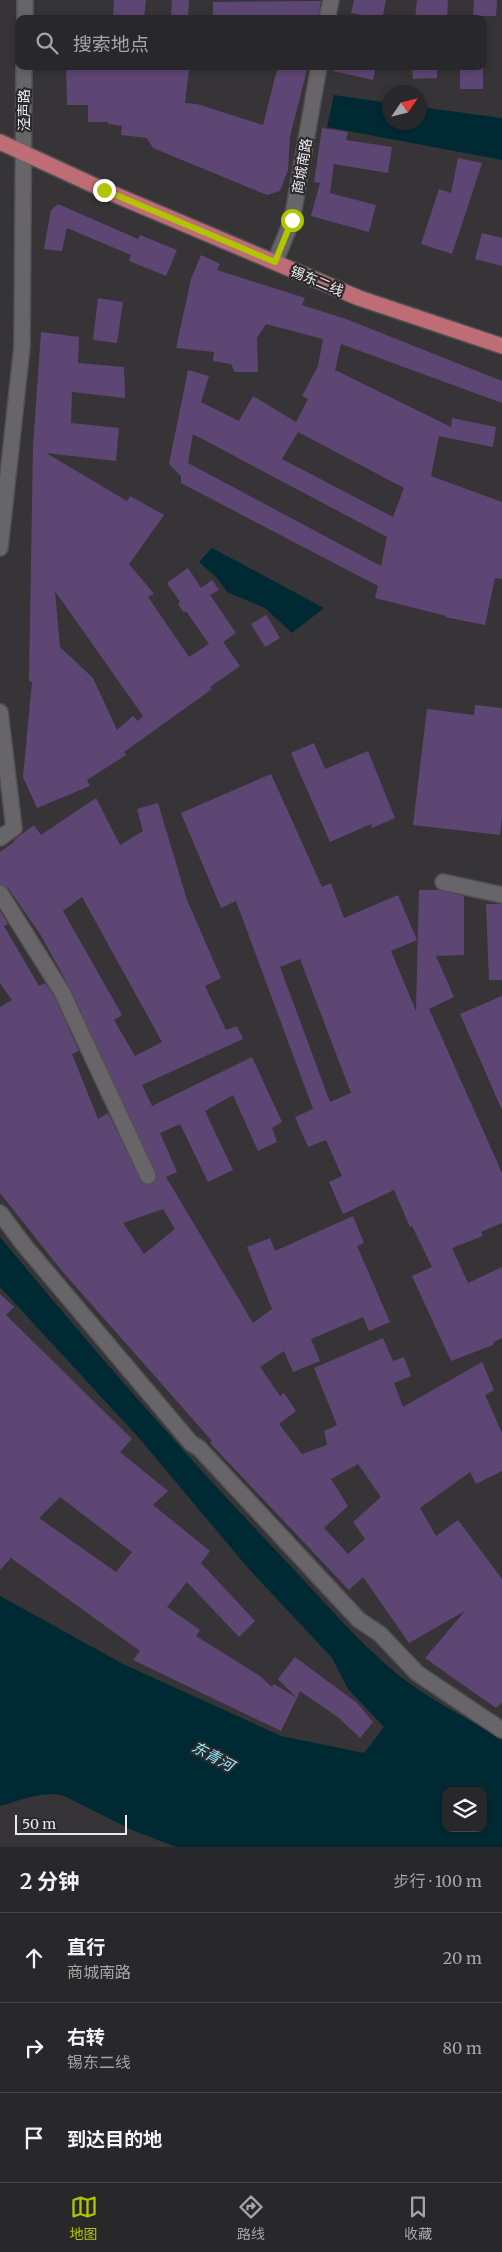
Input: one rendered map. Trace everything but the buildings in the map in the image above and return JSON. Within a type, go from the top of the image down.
[{"type":"main road","name":"锡东二线","points":[[0,142],[359,298],[502,346]]},
{"type":"street","points":[[25,0],[25,15]]},
{"type":"street","points":[[328,15],[330,0]]},
{"type":"street","name":"泾声路","points":[[0,548],[22,346],[24,70]]},
{"type":"street","name":"商城南路","points":[[275,262],[292,220],[318,70]]},
{"type":"street","points":[[0,712],[14,828],[0,838]]},
{"type":"street","points":[[443,882],[502,895]]},
{"type":"street","points":[[0,893],[62,992],[148,1176]]},
{"type":"street","points":[[0,1213],[24,1245],[190,1443],[200,1448],[359,1620],[380,1634],[416,1672],[502,1730]]},
{"type":"water","points":[[334,95],[382,102],[382,130],[427,130],[427,108],[502,118],[502,160],[327,127]]},
{"type":"water","points":[[212,548],[324,608],[292,633],[265,608],[227,592],[217,578],[199,562]]},
{"type":"water","name":"东青河","points":[[0,1237],[104,1361],[175,1441],[353,1633],[381,1660],[408,1682],[434,1700],[502,1739],[502,1847],[176,1847],[132,1830],[64,1796],[56,1794],[40,1795],[0,1806],[0,1596],[123,1664],[281,1736],[364,1753],[384,1727],[348,1689],[332,1658],[248,1568],[139,1438],[0,1287]]},
{"type":"route","points":[[104,190],[275,262],[292,220]]}]
